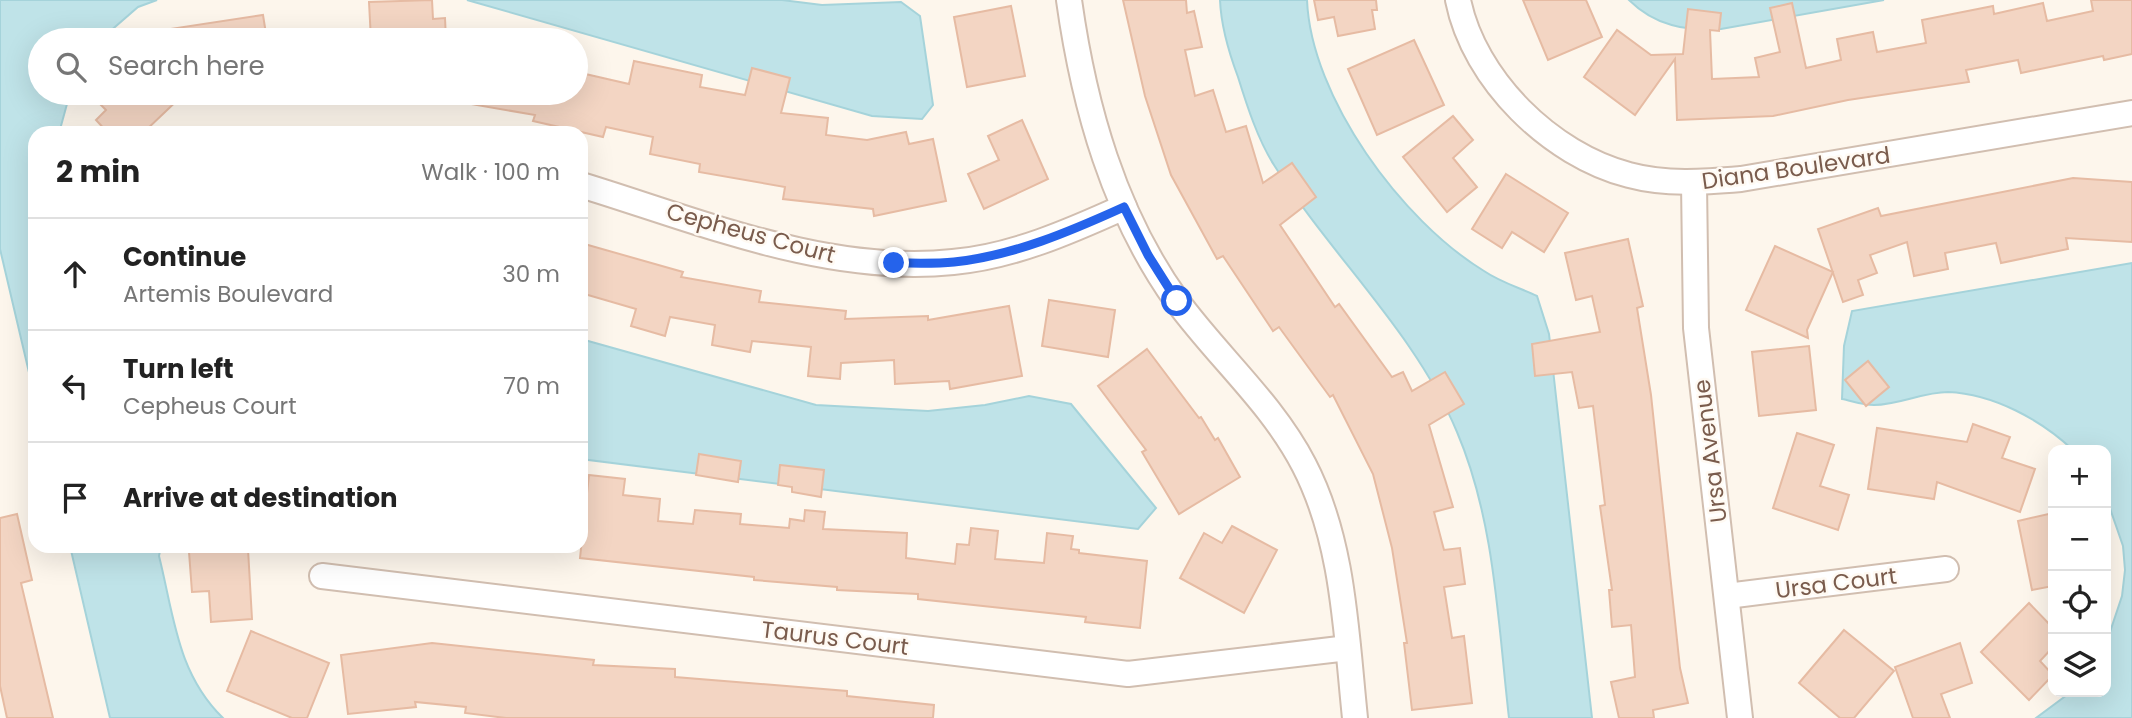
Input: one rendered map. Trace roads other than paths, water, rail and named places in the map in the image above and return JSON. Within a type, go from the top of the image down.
[{"type":"street","points":[[1069,0],[1086,98],[1098,140],[1124,207],[1148,255],[1177,301],[1265,406],[1305,466],[1332,541],[1342,587],[1355,718]]},
{"type":"street","name":"Diana Boulevard","points":[[1458,0],[1471,41],[1506,94],[1528,118],[1578,154],[1628,175],[1694,183],[1741,180],[2132,113]]},
{"type":"street","name":"Ursa Avenue","points":[[1694,183],[1696,328],[1740,718]]},
{"type":"street","name":"Cepheus Court","points":[[588,187],[768,242],[830,256],[894,263],[952,263],[984,258],[1087,224],[1124,207]]},
{"type":"street","name":"Ursa Court","points":[[1727,596],[1946,569]]},
{"type":"street","name":"Taurus Court","points":[[322,576],[1128,674],[1348,648]]},
{"type":"water","points":[[0,0],[157,0],[138,7],[114,28],[28,28],[28,105],[67,105],[61,126],[28,126],[28,368],[0,249]]},
{"type":"water","points":[[467,0],[782,0],[822,5],[901,2],[920,16],[933,105],[922,119],[872,116],[588,35],[588,28],[565,28]]},
{"type":"water","points":[[1220,0],[1307,0],[1312,38],[1325,77],[1343,116],[1366,154],[1393,189],[1422,221],[1453,249],[1490,275],[1537,296],[1549,334],[1592,718],[1509,718],[1498,609],[1487,537],[1470,466],[1457,432],[1419,361],[1321,231],[1268,155],[1253,122],[1232,58]]},
{"type":"water","points":[[1629,0],[1884,0],[1721,29],[1708,29],[1683,28],[1660,21]]},
{"type":"water","points":[[2132,263],[2132,718],[2036,718],[2064,697],[2111,697],[2111,629],[2122,596],[2125,570],[2123,546],[2111,511],[2111,445],[2067,445],[2016,410],[1965,394],[1929,394],[1874,405],[1842,399],[1844,346],[1852,311]]},
{"type":"water","points":[[588,341],[816,405],[928,411],[985,405],[1029,396],[1071,404],[1156,508],[1138,529],[588,460]]},
{"type":"water","points":[[72,553],[160,553],[179,643],[186,663],[208,701],[223,718],[110,718]]}]
